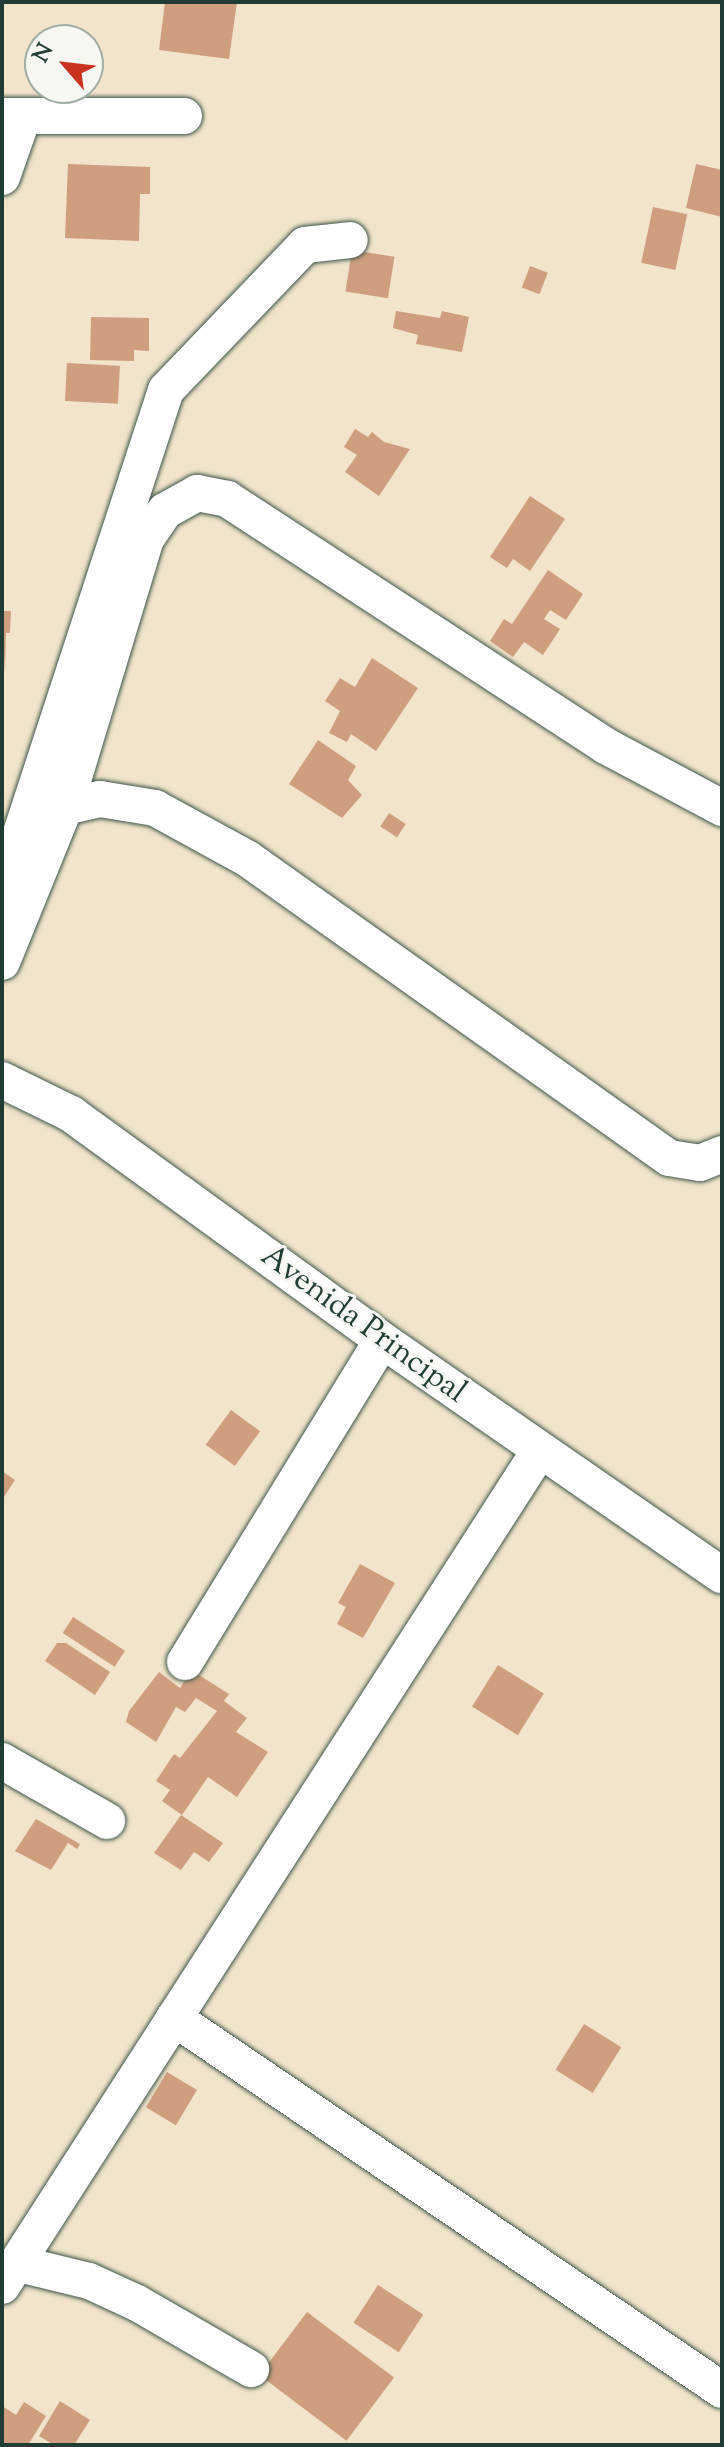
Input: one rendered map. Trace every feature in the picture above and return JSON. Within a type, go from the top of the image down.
[{"type":"street","points":[[2,177],[12,116],[184,116]]},
{"type":"street","points":[[2,891],[166,390],[305,245],[350,240]]},
{"type":"street","points":[[2,962],[65,807],[146,539],[165,511],[197,493],[227,499],[606,746],[722,808]]},
{"type":"street","points":[[65,807],[100,799],[155,808],[248,859],[669,1158],[700,1163],[722,1154]]},
{"type":"street","name":"Avenida Principal","points":[[2,1080],[71,1114],[382,1340],[722,1575]]},
{"type":"street","points":[[185,1662],[382,1340]]},
{"type":"street","points":[[251,2369],[137,2303],[101,2286],[11,2275],[46,2214],[540,1450]]},
{"type":"street","points":[[2,1761],[107,1821]]},
{"type":"street","points":[[174,2018],[722,2390]]},
{"type":"building","points":[[165,2],[237,2],[229,59],[159,50]]},
{"type":"building","points":[[68,164],[150,167],[150,194],[140,194],[139,241],[65,238]]},
{"type":"building","points":[[696,164],[722,170],[722,217],[686,208]]},
{"type":"building","points":[[653,207],[687,214],[675,270],[641,263]]},
{"type":"building","points":[[352,250],[394,257],[388,298],[345,291]]},
{"type":"building","points":[[530,266],[548,273],[539,294],[522,287]]},
{"type":"building","points":[[396,311],[440,318],[442,311],[469,317],[462,352],[416,344],[418,335],[393,328]]},
{"type":"building","points":[[91,317],[149,318],[149,351],[134,350],[134,361],[90,360]]},
{"type":"building","points":[[67,363],[120,366],[118,404],[65,401]]},
{"type":"building","points":[[355,429],[368,437],[372,432],[384,442],[410,449],[379,496],[345,472],[357,455],[344,447]]},
{"type":"building","points":[[530,496],[565,519],[530,571],[513,559],[507,568],[490,557]]},
{"type":"building","points":[[548,570],[583,594],[566,620],[550,610],[544,619],[560,629],[543,655],[524,642],[513,657],[490,641],[504,619],[512,624]]},
{"type":"building","points":[[2,611],[11,611],[10,633],[6,633],[5,674]]},
{"type":"building","points":[[372,658],[418,688],[376,751],[351,734],[347,742],[329,733],[340,711],[325,701],[340,678],[355,687]]},
{"type":"building","points":[[318,740],[356,766],[348,780],[362,795],[342,818],[289,784]]},
{"type":"building","points":[[389,813],[406,824],[397,837],[380,826]]},
{"type":"building","points":[[231,1410],[260,1431],[235,1466],[206,1445]]},
{"type":"building","points":[[2,1471],[15,1480],[2,1500]]},
{"type":"building","points":[[360,1564],[395,1583],[363,1638],[337,1624],[346,1607],[338,1603]]},
{"type":"building","points":[[73,1617],[125,1651],[115,1667],[63,1633]]},
{"type":"building","points":[[57,1643],[66,1643],[110,1672],[95,1695],[45,1661]]},
{"type":"building","points":[[498,1665],[544,1694],[518,1735],[472,1707]]},
{"type":"building","points":[[191,1670],[229,1694],[224,1701],[247,1718],[236,1732],[268,1752],[237,1797],[208,1777],[182,1815],[162,1801],[170,1790],[156,1781],[174,1754],[180,1758],[217,1711],[196,1698],[185,1712],[176,1707],[156,1742],[126,1722],[129,1711],[159,1672],[180,1688]]},
{"type":"building","points":[[181,1815],[223,1843],[209,1862],[194,1852],[181,1870],[154,1853]]},
{"type":"building","points":[[36,1819],[80,1844],[77,1849],[68,1843],[51,1870],[15,1851]]},
{"type":"building","points":[[584,2024],[621,2047],[593,2093],[555,2070]]},
{"type":"building","points":[[167,2072],[197,2090],[176,2125],[146,2107]]},
{"type":"building","points":[[378,2285],[423,2314],[399,2352],[353,2323]]},
{"type":"building","points":[[307,2312],[394,2378],[347,2441],[259,2375]]},
{"type":"building","points":[[60,2401],[90,2420],[74,2445],[54,2445],[39,2436]]},
{"type":"building","points":[[24,2402],[46,2416],[28,2445],[6,2445],[2,2442],[2,2406],[16,2415]]}]
